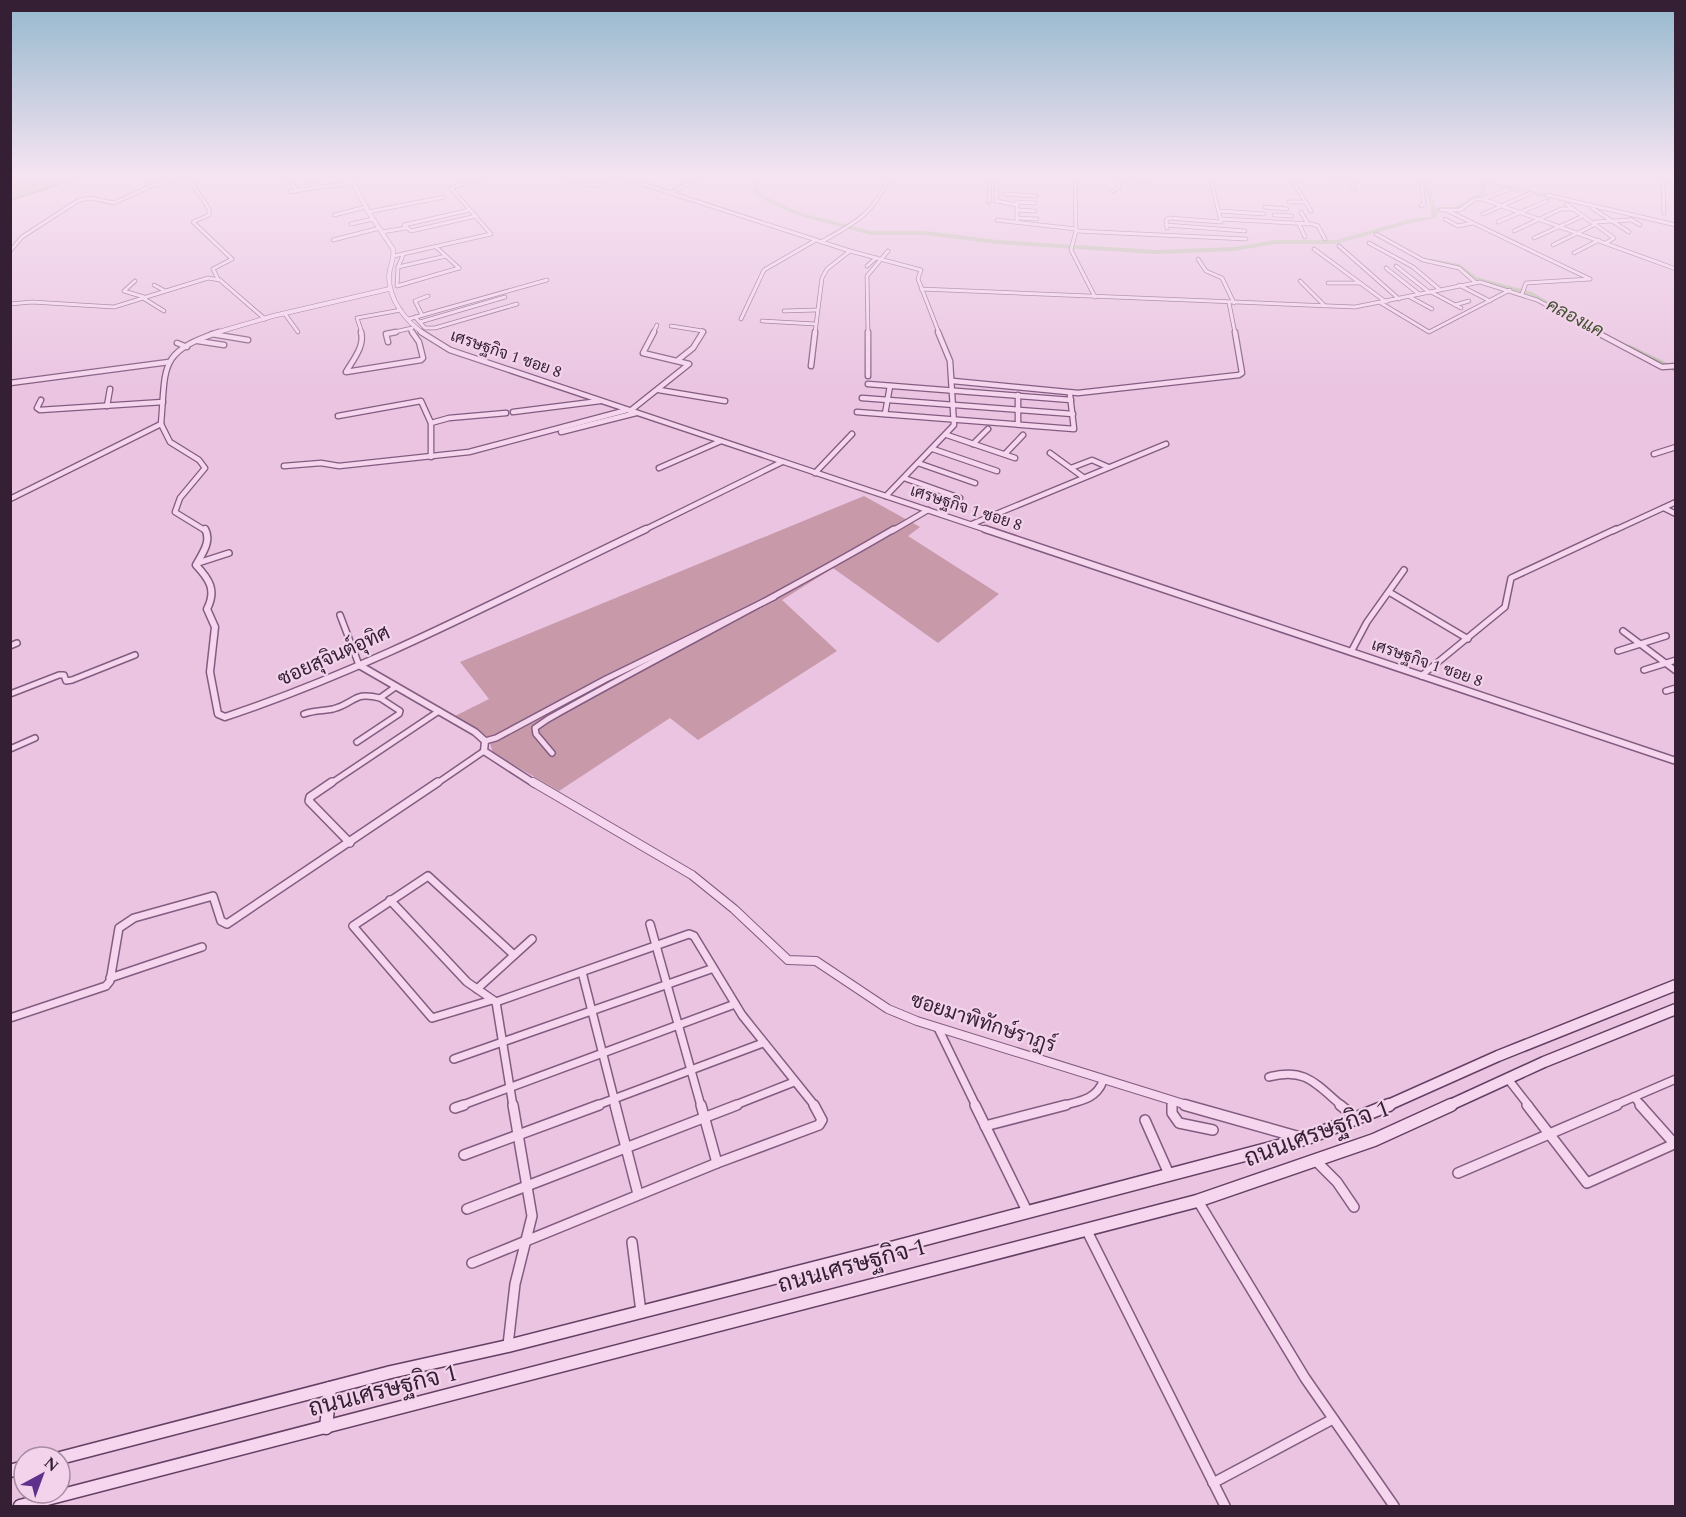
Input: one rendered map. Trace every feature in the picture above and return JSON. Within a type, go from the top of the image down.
[{"type":"main road","name":"ถนนเศรษฐกิจ 1","points":[[72,1455],[330,1388],[641,1312],[1305,1139],[1357,1119],[1498,1056],[1676,985]]},
{"type":"main road","name":"ถนนเศรษฐกิจ 1","points":[[20,1506],[1197,1201],[1374,1140],[1508,1079],[1676,1009]]},
{"type":"main road","points":[[326,1428],[330,1388]]},
{"type":"street","points":[[222,248],[232,259],[213,269],[218,279],[265,319]]},
{"type":"street","points":[[198,563],[210,542],[209,536],[201,525],[175,513],[175,508],[203,472],[204,464],[170,442],[161,424],[169,362],[172,355],[212,334],[389,290],[389,273],[394,256],[390,248]]},
{"type":"street","points":[[394,256],[436,248],[459,268],[397,286],[398,267],[403,255]]},
{"type":"street","points":[[741,319],[762,272],[803,248]]},
{"type":"street","points":[[840,248],[919,268],[918,279],[921,289],[950,361],[954,404],[952,428],[886,495]]},
{"type":"street","points":[[1073,248],[1095,297]]},
{"type":"street","points":[[1341,248],[1399,299]]},
{"type":"street","points":[[1378,248],[1399,259],[1439,289]]},
{"type":"street","points":[[1400,248],[1426,261],[1456,267],[1475,282]]},
{"type":"street","points":[[1523,293],[1526,284],[1590,279],[1526,248]]},
{"type":"street","points":[[1574,253],[1584,248]]},
{"type":"street","points":[[1619,248],[1676,269]]},
{"type":"street","points":[[1314,249],[1383,303],[1429,332],[1510,290]]},
{"type":"street","points":[[811,366],[815,324],[824,273],[850,251]]},
{"type":"street","points":[[867,266],[888,251]]},
{"type":"street","points":[[1399,259],[1407,252]]},
{"type":"street","points":[[398,267],[446,256]]},
{"type":"street","points":[[868,376],[867,276],[878,259]]},
{"type":"street","points":[[953,381],[1078,393],[1239,375],[1242,373],[1237,358],[1236,320],[1232,303],[1222,278],[1206,271],[1198,260]]},
{"type":"street","points":[[1395,266],[1430,291],[1461,308]]},
{"type":"street","points":[[1386,268],[1419,294]]},
{"type":"street","points":[[10,304],[32,302],[114,307],[203,278],[218,279]]},
{"type":"street","points":[[135,280],[124,291],[144,298],[164,311]]},
{"type":"street","points":[[412,318],[547,280]]},
{"type":"street","points":[[1300,281],[1325,306]]},
{"type":"street","points":[[921,289],[1232,303],[1360,306],[1475,282],[1523,293],[1672,367]]},
{"type":"street","points":[[1328,283],[1360,283]]},
{"type":"street","points":[[154,285],[165,291]]},
{"type":"street","points":[[1458,285],[1490,301]]},
{"type":"street","name":"เศรษฐกิจ 1 ซอย 8","points":[[389,290],[401,310],[412,318],[415,326],[435,343],[450,350],[1676,761]]},
{"type":"street","points":[[422,315],[415,302],[428,296]]},
{"type":"street","points":[[1410,296],[1432,309]]},
{"type":"street","points":[[388,342],[386,334],[505,297]]},
{"type":"street","points":[[1455,305],[1468,301]]},
{"type":"street","points":[[415,326],[435,328],[517,304]]},
{"type":"street","points":[[784,311],[790,309],[817,310]]},
{"type":"street","points":[[401,310],[357,318],[363,338],[360,349],[346,372],[421,360],[423,358],[415,326]]},
{"type":"street","points":[[285,314],[298,332]]},
{"type":"street","points":[[762,321],[815,324]]},
{"type":"street","points":[[284,466],[321,463],[339,466],[469,453],[628,410],[659,390],[689,364],[643,353],[657,326]]},
{"type":"street","points":[[671,326],[703,331],[693,348],[678,360]]},
{"type":"street","points":[[212,334],[248,340]]},
{"type":"street","points":[[198,341],[224,345]]},
{"type":"street","points":[[177,343],[187,346]]},
{"type":"street","points":[[10,383],[169,362]]},
{"type":"street","points":[[857,412],[1074,429],[1074,414],[1070,397],[868,384]]},
{"type":"street","points":[[885,414],[890,386]]},
{"type":"street","points":[[107,406],[110,389]]},
{"type":"street","points":[[659,390],[725,401]]},
{"type":"street","points":[[1018,395],[1018,424]]},
{"type":"street","points":[[862,398],[1074,414]]},
{"type":"street","points":[[41,400],[37,408],[40,410],[163,402]]},
{"type":"street","points":[[338,416],[421,401],[431,423],[431,457]]},
{"type":"street","points":[[513,412],[600,401]]},
{"type":"street","points":[[431,423],[506,413]]},
{"type":"street","points":[[543,436],[637,413]]},
{"type":"street","points":[[10,499],[161,424]]},
{"type":"street","points":[[973,444],[988,429]]},
{"type":"street","points":[[815,473],[852,434]]},
{"type":"street","points":[[947,435],[1015,458]]},
{"type":"street","points":[[1005,454],[1023,435]]},
{"type":"street","points":[[659,468],[721,441]]},
{"type":"street","points":[[972,524],[1166,444]]},
{"type":"street","points":[[1654,454],[1676,447]]},
{"type":"street","points":[[933,449],[997,471]]},
{"type":"street","points":[[1050,453],[1083,477]]},
{"type":"street","points":[[1071,468],[1095,460],[1108,467]]},
{"type":"street","name":"ซอยสุจินต์อุทิศ","points":[[198,563],[196,565],[208,576],[214,591],[214,599],[207,609],[215,627],[210,672],[215,706],[220,716],[233,716],[358,665],[712,498],[782,462]]},
{"type":"street","points":[[918,463],[975,483]]},
{"type":"street","points":[[904,478],[960,498]]},
{"type":"street","points":[[1421,676],[1505,608],[1508,602],[1507,584],[1511,578],[1676,502]]},
{"type":"street","points":[[1664,508],[1676,514]]},
{"type":"street","points":[[552,753],[536,734],[535,728],[539,724],[633,671],[780,596],[928,510]]},
{"type":"street","points":[[198,563],[229,553]]},
{"type":"street","points":[[1351,652],[1367,622],[1404,570]]},
{"type":"street","points":[[1389,592],[1468,639]]},
{"type":"street","points":[[10,1018],[101,989],[110,978],[119,928],[134,918],[213,896],[221,921],[227,924],[350,843],[496,738],[765,599],[780,596]]},
{"type":"street","points":[[340,615],[358,665]]},
{"type":"street","points":[[1623,631],[1676,671]]},
{"type":"street","points":[[1618,651],[1666,636]]},
{"type":"street","points":[[10,646],[17,643]]},
{"type":"street","points":[[10,694],[59,675],[64,675],[66,681],[72,680],[135,655]]},
{"type":"street","points":[[1644,670],[1676,660]]},
{"type":"street","name":"ซอยมาพิทักษ์ราฎร์","points":[[358,665],[387,693],[435,714],[583,813],[677,865],[726,901],[788,960],[813,961],[888,1009],[940,1035],[1172,1108],[1305,1139]]},
{"type":"street","points":[[1666,691],[1676,688]]},
{"type":"street","points":[[304,714],[317,709],[333,709],[364,694],[387,693],[400,711],[399,714],[357,742]]},
{"type":"street","points":[[350,843],[309,801],[310,797],[435,714]]},
{"type":"street","points":[[10,749],[35,738]]},
{"type":"street","points":[[472,1263],[638,1194],[819,1125],[822,1120],[821,1114],[735,1004],[711,969],[694,936],[688,934],[656,947],[494,1001],[432,1018],[353,926],[423,878],[432,877],[514,955]]},
{"type":"street","points":[[390,900],[467,982],[494,1001],[532,1216],[515,1284],[508,1346]]},
{"type":"street","points":[[650,924],[717,1163]]},
{"type":"street","points":[[477,989],[532,939]]},
{"type":"street","points":[[110,978],[202,947]]},
{"type":"street","points":[[454,1059],[711,969]]},
{"type":"street","points":[[582,972],[638,1194]]},
{"type":"street","points":[[455,1108],[735,1004]]},
{"type":"street","points":[[940,1035],[1028,1211]]},
{"type":"street","points":[[464,1155],[763,1042]]},
{"type":"street","points":[[1269,1077],[1287,1072],[1306,1076],[1357,1119]]},
{"type":"street","points":[[1508,1079],[1587,1183],[1669,1148],[1672,1141],[1634,1097]]},
{"type":"street","points":[[1458,1173],[1676,1079]]},
{"type":"street","points":[[467,1209],[527,1188],[794,1082]]},
{"type":"street","points":[[985,1126],[1091,1098],[1102,1085]]},
{"type":"street","points":[[1172,1108],[1179,1123],[1213,1130]]},
{"type":"street","points":[[1145,1120],[1169,1174]]},
{"type":"street","points":[[1315,1160],[1337,1182],[1354,1207]]},
{"type":"street","points":[[1197,1201],[1292,1359],[1394,1506]]},
{"type":"street","points":[[1086,1229],[1225,1506]]},
{"type":"street","points":[[632,1242],[641,1312]]},
{"type":"street","points":[[1214,1483],[1333,1419]]},
{"type":"shaded area","points":[[864,496],[920,527],[908,536],[999,594],[938,643],[833,568],[782,600],[837,651],[698,740],[670,718],[559,791],[493,753],[488,737],[455,716],[489,699],[460,662]]},
{"type":"waterway","points":[[1090,248],[1157,252],[1241,248]]},
{"type":"waterway","name":"คลองแค","points":[[1431,261],[1459,266],[1476,279],[1531,294],[1583,323]]},
{"type":"waterway","name":"คลองแค","points":[[1629,347],[1676,370]]}]
